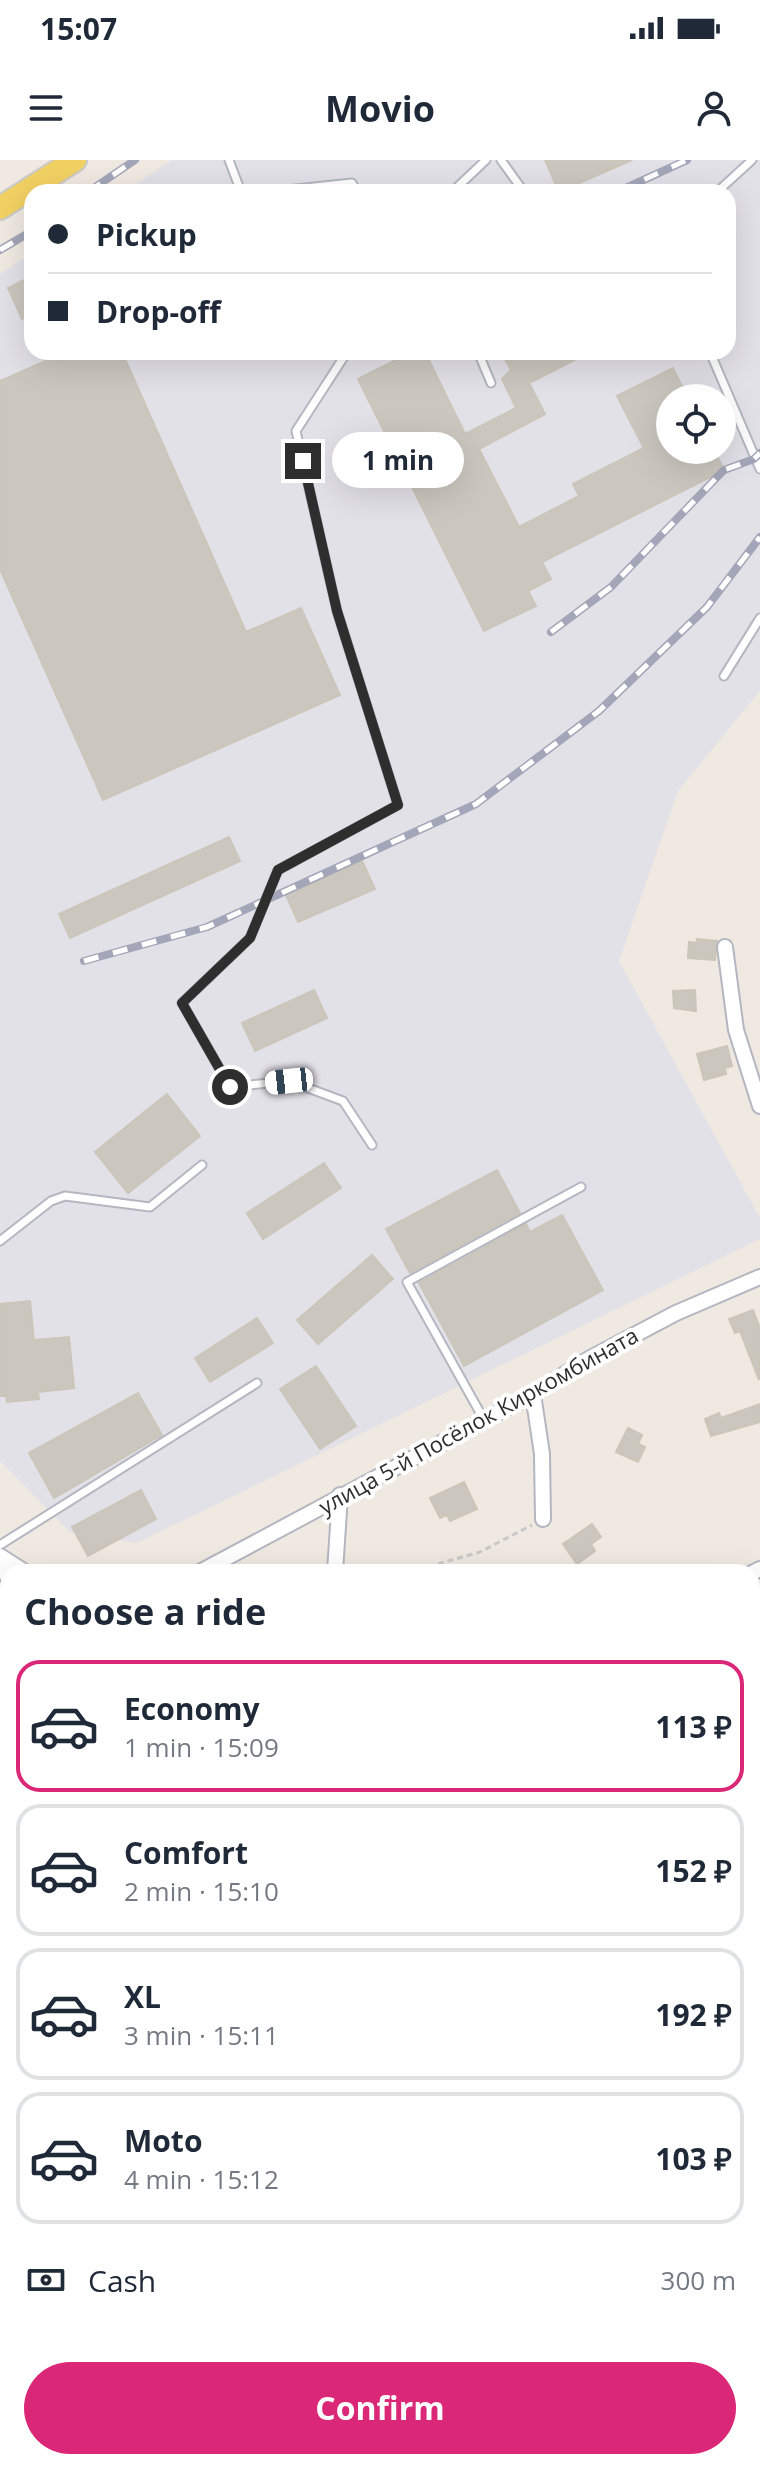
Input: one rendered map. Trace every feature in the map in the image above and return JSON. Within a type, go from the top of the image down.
[{"type":"main road","points":[[38,184],[75,160]]},
{"type":"main road","points":[[0,208],[24,193]]},
{"type":"street","points":[[725,947],[736,1030],[760,1106]]},
{"type":"street","name":"улица 5-й Посёлок Киркомбината","points":[[215,1564],[533,1394],[587,1360],[676,1313],[760,1277]]},
{"type":"street","points":[[533,1394],[542,1454],[543,1519]]},
{"type":"street","points":[[335,1564],[340,1495]]},
{"type":"lane","points":[[229,160],[238,184]]},
{"type":"lane","points":[[460,184],[486,160]]},
{"type":"lane","points":[[501,160],[518,184]]},
{"type":"lane","points":[[726,184],[752,160]]},
{"type":"lane","points":[[342,360],[296,431],[337,611],[398,805],[278,870],[250,938],[182,1003],[230,1087],[289,1081],[343,1101],[372,1145]]},
{"type":"lane","points":[[481,360],[491,383]]},
{"type":"lane","points":[[713,360],[760,469]]},
{"type":"lane","points":[[724,676],[760,618]]},
{"type":"lane","points":[[0,1241],[51,1201],[65,1196],[150,1207],[202,1165]]},
{"type":"lane","points":[[483,1418],[407,1282],[581,1187]]},
{"type":"lane","points":[[0,1545],[257,1383]]},
{"type":"path","points":[[437,1564],[480,1552],[543,1519]]},
{"type":"shaded area","points":[[172,160],[760,160],[760,691],[678,791],[619,961],[760,1218],[760,1239],[137,1543],[71,1533],[0,1461],[0,274],[24,258],[24,360],[736,360],[736,184],[136,184]]},
{"type":"building","points":[[545,160],[632,160],[577,184],[556,184]]},
{"type":"building","points":[[24,280],[22,319],[8,288]]},
{"type":"building","points":[[48,360],[126,360],[246,632],[301,608],[340,695],[103,800],[0,569],[0,381]]},
{"type":"building","points":[[396,360],[429,360],[465,434],[516,408],[502,379],[511,370],[505,360],[574,360],[529,383],[545,414],[479,449],[519,527],[579,496],[573,484],[644,448],[617,396],[673,368],[681,384],[656,384],[656,464],[721,464],[724,470],[542,562],[551,579],[528,591],[536,606],[484,631],[358,379]]},
{"type":"building","points":[[229,837],[240,861],[70,938],[59,914]]},
{"type":"building","points":[[362,861],[375,889],[298,922],[286,895]]},
{"type":"building","points":[[697,939],[717,941],[715,960],[688,958],[689,942],[696,943]]},
{"type":"building","points":[[314,990],[327,1018],[255,1051],[242,1023]]},
{"type":"building","points":[[695,990],[696,1011],[674,1008],[673,991]]},
{"type":"building","points":[[727,1046],[732,1066],[725,1068],[726,1074],[704,1080],[697,1054]]},
{"type":"building","points":[[167,1094],[200,1136],[128,1193],[95,1152]]},
{"type":"building","points":[[324,1163],[341,1188],[263,1239],[247,1213]]},
{"type":"building","points":[[497,1170],[520,1213],[410,1273],[386,1229]]},
{"type":"building","points":[[562,1215],[603,1290],[464,1366],[419,1283],[526,1224],[530,1232]]},
{"type":"building","points":[[372,1255],[393,1279],[318,1344],[297,1320]]},
{"type":"building","points":[[30,1301],[34,1340],[69,1337],[74,1388],[38,1392],[39,1399],[7,1402],[6,1396],[0,1396],[0,1304]]},
{"type":"building","points":[[753,1310],[760,1328],[759,1380],[740,1331],[735,1333],[729,1319]]},
{"type":"building","points":[[257,1318],[273,1343],[210,1382],[195,1358]]},
{"type":"building","points":[[316,1366],[356,1426],[320,1449],[280,1389]]},
{"type":"building","points":[[138,1393],[162,1435],[54,1498],[29,1453]]},
{"type":"building","points":[[760,1404],[760,1422],[711,1436],[705,1419],[719,1413],[721,1418]]},
{"type":"building","points":[[628,1428],[642,1435],[638,1444],[645,1447],[638,1462],[616,1452]]},
{"type":"building","points":[[464,1482],[477,1509],[450,1521],[447,1515],[440,1518],[430,1498]]},
{"type":"building","points":[[141,1490],[156,1519],[88,1556],[72,1527]]},
{"type":"building","points":[[592,1524],[601,1537],[591,1544],[595,1551],[577,1564],[563,1544]]},
{"type":"railway","points":[[100,184],[135,160]]},
{"type":"railway","points":[[634,184],[687,160]]},
{"type":"railway","points":[[0,250],[24,236]]},
{"type":"railway","points":[[551,632],[611,587],[724,470],[754,459],[760,453]]},
{"type":"railway","points":[[84,961],[207,927],[476,804],[599,711],[707,607],[760,537]]},
{"type":"route","points":[[230,1087],[182,1003],[250,938],[278,870],[398,805],[337,611],[303,461]]}]
